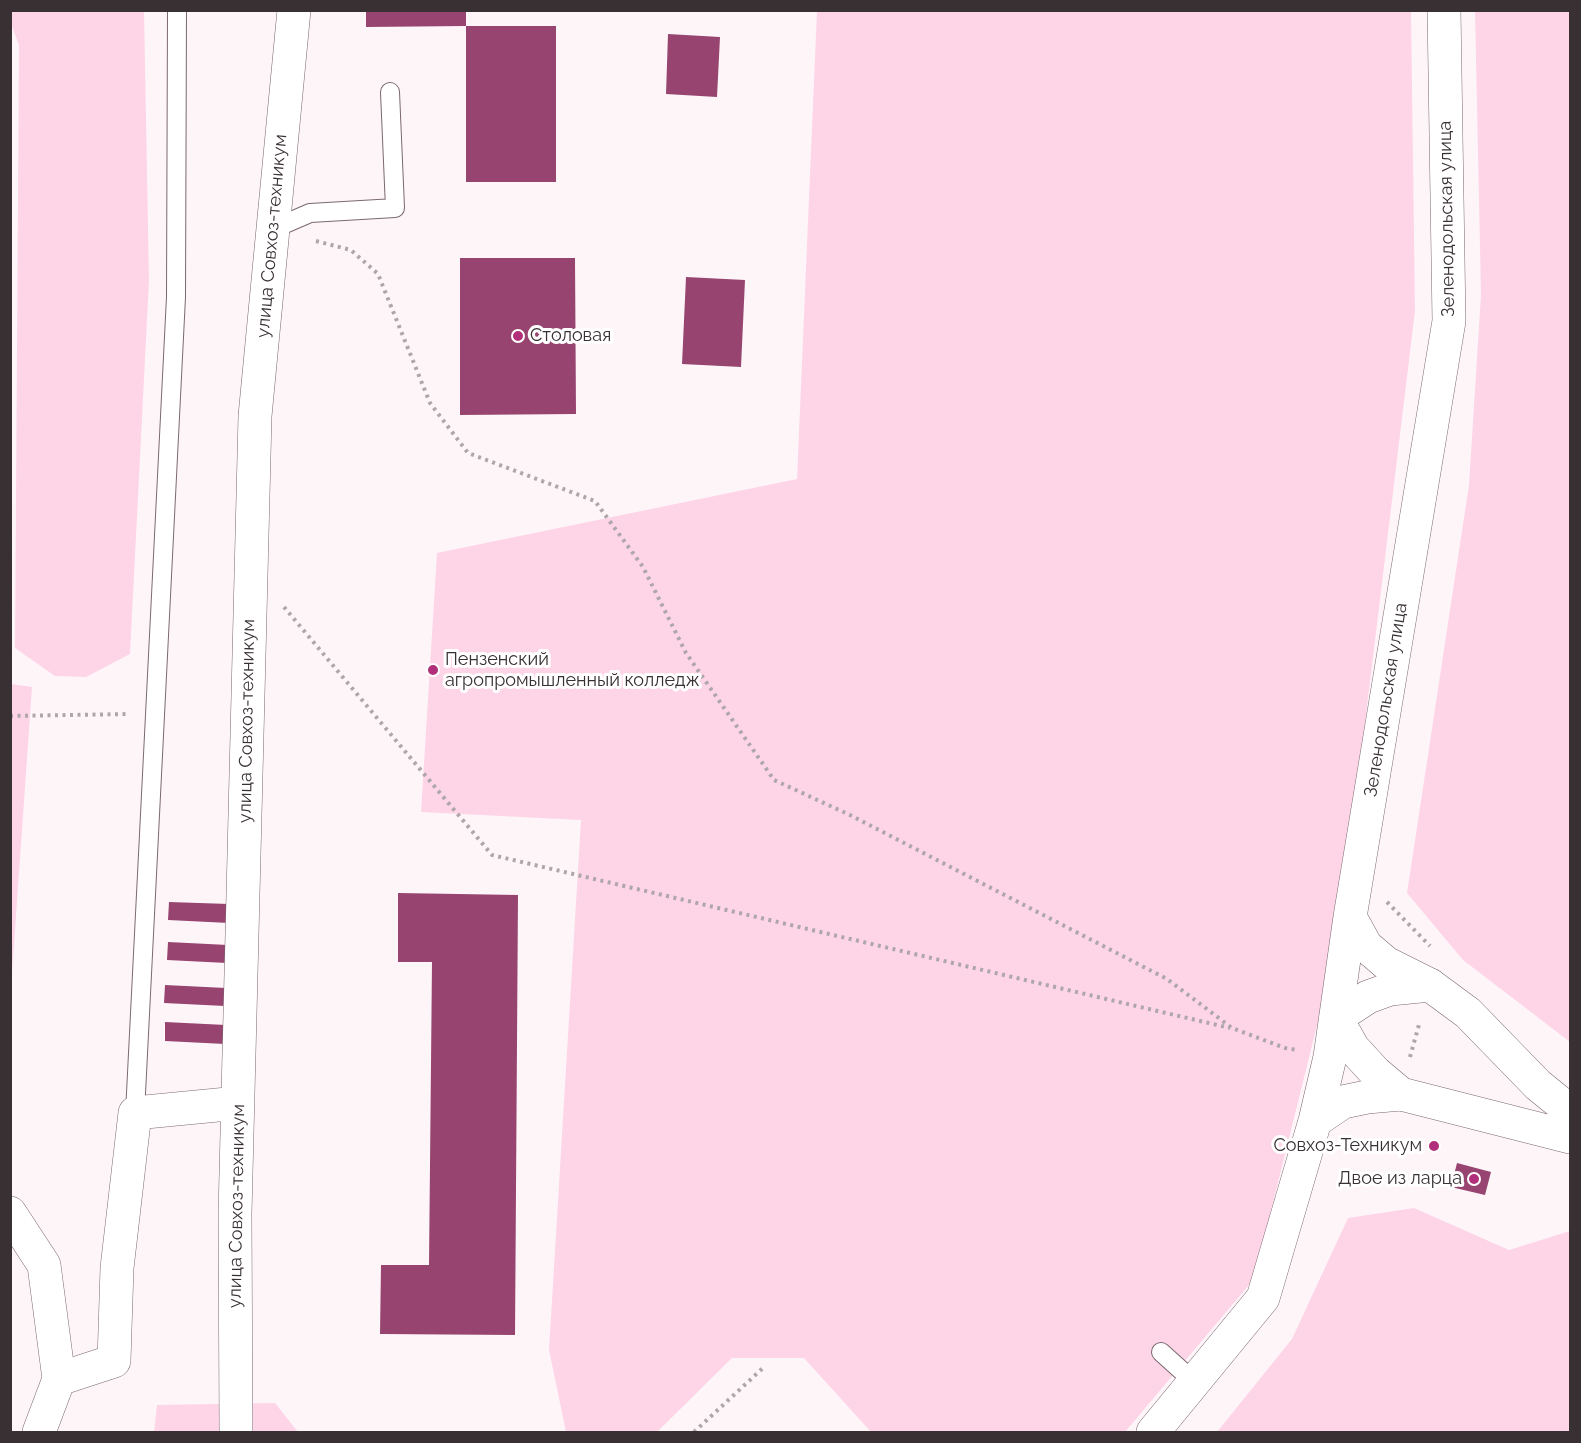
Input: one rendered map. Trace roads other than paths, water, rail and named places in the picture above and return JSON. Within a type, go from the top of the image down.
[{"type":"street","name":"улица Совхоз-техникум","points":[[236,1432],[235,1213],[255,416],[294,10]]},
{"type":"street","name":"Зеленодольская улица","points":[[1153,1432],[1263,1298],[1330,1057],[1350,917],[1449,321],[1444,10]]},
{"type":"street","points":[[1350,917],[1366,946],[1426,1000]]},
{"type":"street","points":[[1401,1094],[1375,1072],[1353,1048],[1336,1018],[1368,997],[1390,989],[1468,1013],[1538,1085],[1570,1111]]},
{"type":"street","points":[[1314,1121],[1343,1102],[1401,1094],[1570,1137]]},
{"type":"street","points":[[59,1378],[114,1361],[117,1268],[135,1113],[238,1103]]},
{"type":"street","points":[[10,1213],[44,1265],[59,1378],[39,1432]]},
{"type":"lane","points":[[135,1113],[176,297],[177,10]]},
{"type":"lane","points":[[273,229],[310,213],[395,208],[390,93]]},
{"type":"lane","points":[[1161,1352],[1192,1380],[1190,1387]]},
{"type":"place","name":"Столовая","points":[[518,336]]},
{"type":"place","name":"Пензенский агропромышленный колледж","points":[[433,670]]},
{"type":"place","name":"Совхоз-Техникум","points":[[1434,1146]]},
{"type":"place","name":"Двое из ларца","points":[[1474,1179]]}]
